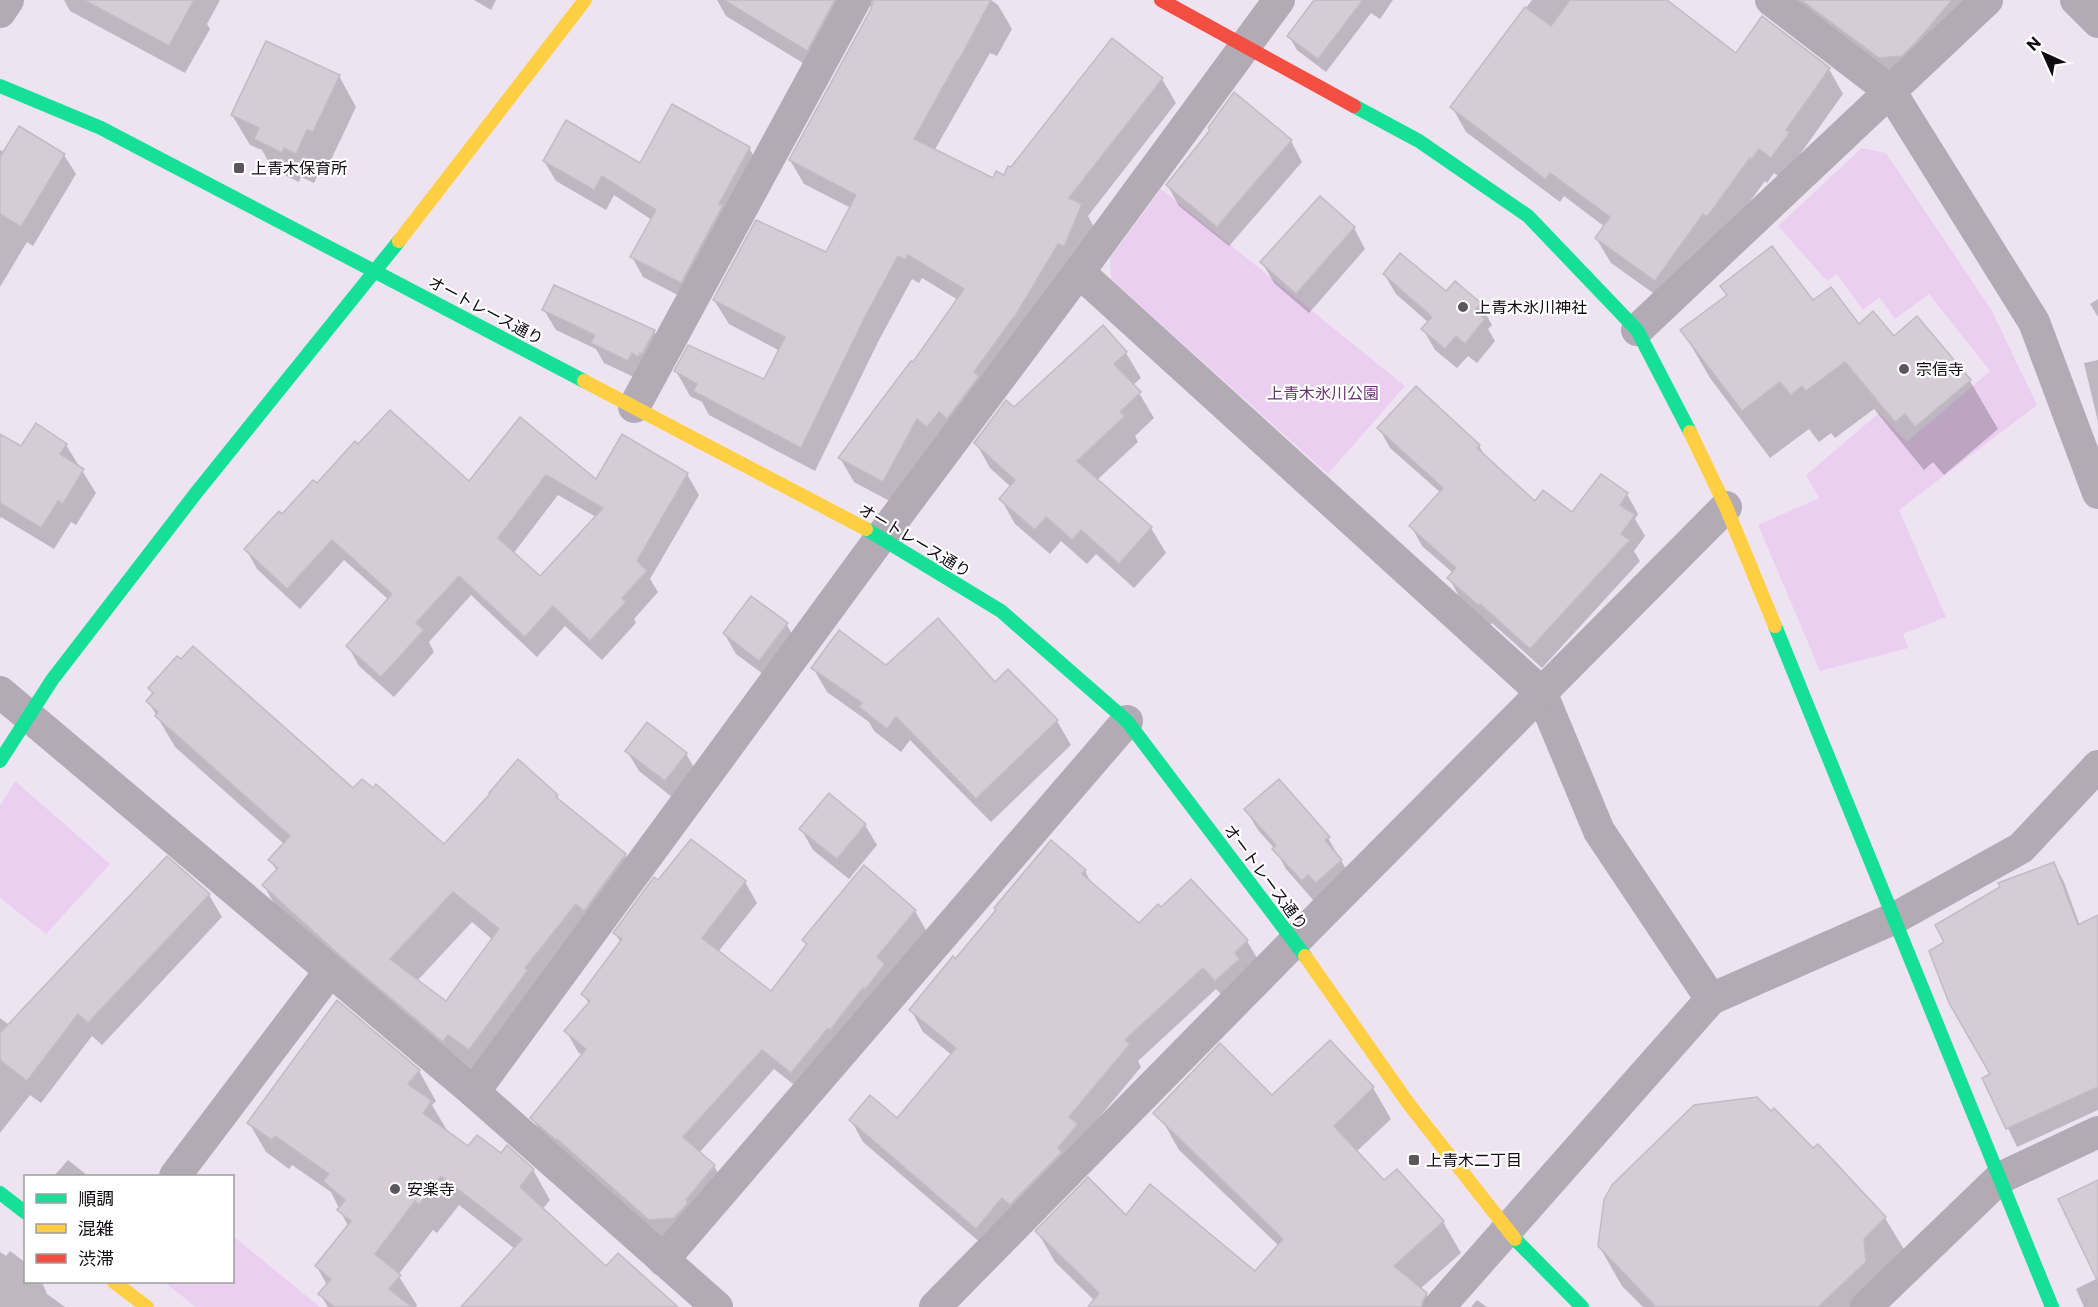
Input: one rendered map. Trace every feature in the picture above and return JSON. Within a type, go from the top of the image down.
[{"type":"street","points":[[0,12],[8,0]]},
{"type":"street","points":[[0,761],[52,680],[196,493],[376,271],[585,0]]},
{"type":"street","points":[[634,407],[855,0]]},
{"type":"street","points":[[1161,0],[1419,141],[1528,216],[1637,330],[1682,414],[1726,507],[2052,1307]]},
{"type":"street","points":[[474,1092],[1279,0]]},
{"type":"street","points":[[1771,0],[1890,91],[2034,321],[2098,493]]},
{"type":"street","points":[[1637,330],[1987,0]]},
{"type":"street","points":[[2076,0],[2098,22]]},
{"type":"street","name":"オートレース通り","points":[[0,86],[101,128],[376,271],[881,537],[1001,611],[1127,721],[1294,941],[1408,1103],[1506,1230],[1582,1307]]},
{"type":"street","points":[[1079,272],[1541,692],[1599,831],[1711,999]]},
{"type":"street","points":[[938,1306],[1294,941],[1726,507]]},
{"type":"street","points":[[0,692],[474,1092],[717,1307]]},
{"type":"street","points":[[663,1260],[1127,721]]},
{"type":"street","points":[[1439,1307],[1711,999],[1895,918],[2021,848],[2098,766]]},
{"type":"street","points":[[176,1175],[330,971]]},
{"type":"street","points":[[1866,1307],[2000,1178],[2098,1132]]},
{"type":"street","points":[[0,1193],[24,1211]]},
{"type":"street","points":[[117,1283],[147,1307]]},
{"type":"green space","points":[[1862,148],[1886,153],[1992,311],[2037,405],[1899,510],[1946,617],[1903,634],[1908,648],[1820,671],[1758,525],[1819,498],[1806,475],[1879,413],[1907,442],[1990,371],[1929,294],[1895,319],[1879,297],[1863,310],[1837,274],[1827,281],[1778,226]]},
{"type":"green space","name":"上青木氷川公園","points":[[1161,189],[1405,386],[1328,474],[1111,279],[1110,258]]},
{"type":"green space","points":[[15,781],[110,864],[46,934],[0,898],[0,806]]},
{"type":"green space","points":[[234,1237],[320,1307],[196,1307],[165,1283],[234,1283]]},
{"type":"building","points":[[84,0],[194,0],[169,46]]},
{"type":"building","points":[[724,0],[835,0],[807,51]]},
{"type":"building","points":[[873,0],[991,0],[914,139],[993,178],[996,171],[1004,175],[1008,166],[1011,167],[1112,38],[1163,78],[1069,198],[1082,204],[1064,247],[1058,244],[1014,318],[974,372],[979,376],[947,419],[939,412],[927,427],[917,419],[883,482],[838,458],[911,361],[913,362],[964,289],[908,255],[905,260],[898,256],[865,317],[801,448],[693,391],[697,384],[674,371],[688,345],[764,379],[785,337],[713,300],[756,220],[826,252],[856,195],[789,160],[871,9]]},
{"type":"building","points":[[1314,0],[1363,0],[1318,59],[1287,36]]},
{"type":"building","points":[[1570,0],[1667,0],[1736,53],[1762,16],[1830,68],[1786,130],[1790,132],[1771,158],[1759,149],[1752,159],[1750,158],[1707,217],[1703,214],[1655,281],[1595,238],[1610,217],[1550,173],[1545,179],[1450,107],[1525,7],[1551,26]]},
{"type":"building","points":[[1801,0],[1952,0],[1902,56],[1879,58]]},
{"type":"building","points":[[266,41],[340,75],[313,132],[307,130],[296,154],[284,148],[282,153],[254,139],[259,128],[231,115]]},
{"type":"building","points":[[1234,92],[1292,140],[1217,227],[1166,185],[1210,130],[1208,128]]},
{"type":"building","points":[[672,104],[750,147],[719,204],[723,205],[681,283],[630,257],[656,210],[602,176],[594,190],[543,161],[566,120],[640,163]]},
{"type":"building","points":[[19,126],[65,154],[21,227],[0,214],[0,157]]},
{"type":"building","points":[[1320,196],[1355,227],[1296,294],[1260,262]]},
{"type":"building","points":[[1772,246],[1813,300],[1831,287],[1859,324],[1873,311],[1894,336],[1917,316],[1971,380],[1915,427],[1905,414],[1895,422],[1845,362],[1806,391],[1802,386],[1791,395],[1780,382],[1742,411],[1680,330],[1727,295],[1720,286]]},
{"type":"building","points":[[1400,253],[1446,291],[1455,281],[1481,303],[1475,311],[1485,319],[1465,344],[1456,336],[1445,349],[1421,329],[1432,317],[1383,274]]},
{"type":"building","points":[[554,285],[655,330],[642,354],[640,353],[638,357],[632,353],[628,361],[591,343],[595,335],[542,310]]},
{"type":"building","points":[[1103,325],[1127,352],[1114,364],[1141,392],[1120,412],[1125,416],[1077,461],[1152,527],[1119,564],[1081,530],[1072,540],[1046,517],[1035,530],[999,499],[1015,480],[974,443],[1006,400],[1014,407]]},
{"type":"building","points":[[1416,386],[1480,445],[1477,448],[1535,501],[1543,490],[1572,512],[1601,474],[1628,493],[1620,505],[1635,515],[1621,534],[1630,540],[1530,649],[1447,578],[1456,568],[1409,526],[1443,488],[1377,428]]},
{"type":"building","points":[[390,410],[469,481],[520,417],[596,479],[622,434],[688,473],[637,561],[647,571],[622,598],[626,602],[590,641],[553,606],[525,637],[459,576],[416,623],[424,630],[381,677],[346,646],[392,594],[332,540],[287,589],[244,549],[279,511],[282,514],[313,480],[317,483],[355,441],[358,444]],"holes":[[[546,475],[603,508],[540,576],[498,538]]]},
{"type":"building","points":[[36,423],[67,444],[60,454],[84,469],[63,504],[58,501],[41,528],[0,503],[0,434],[21,446]]},
{"type":"building","points":[[751,596],[788,623],[759,661],[723,633]]},
{"type":"building","points":[[938,618],[995,682],[1008,669],[1058,720],[976,799],[896,717],[887,729],[859,707],[862,703],[811,668],[839,630],[886,665]]},
{"type":"building","points":[[193,646],[353,788],[362,779],[373,788],[376,784],[444,844],[490,794],[518,759],[558,795],[556,797],[626,854],[584,911],[576,904],[525,968],[528,970],[469,1050],[448,1035],[443,1042],[344,959],[262,885],[278,868],[268,860],[290,836],[155,716],[158,712],[146,701],[153,693],[148,688],[177,656],[181,659]],"holes":[[[453,892],[499,929],[446,1001],[390,959]]]},
{"type":"building","points":[[647,722],[687,753],[665,781],[625,751]]},
{"type":"building","points":[[1279,779],[1330,837],[1325,840],[1342,860],[1316,883],[1308,875],[1302,881],[1272,849],[1276,845],[1244,809]]},
{"type":"building","points":[[829,793],[866,824],[837,859],[799,829]]},
{"type":"building","points":[[691,839],[746,881],[702,938],[771,991],[807,944],[802,940],[864,865],[916,910],[877,957],[885,964],[865,990],[863,988],[830,1030],[828,1028],[791,1073],[762,1050],[683,1137],[715,1165],[686,1200],[688,1203],[674,1218],[649,1220],[530,1118],[586,1049],[564,1031],[590,1001],[581,994],[622,939],[613,933],[654,877],[658,880]]},
{"type":"building","points":[[1051,840],[1086,870],[1082,874],[1139,923],[1158,904],[1161,907],[1191,879],[1248,940],[1235,953],[1240,959],[1215,981],[1203,968],[1125,1040],[1130,1044],[1069,1117],[1078,1124],[1058,1148],[1062,1152],[1010,1205],[1002,1198],[976,1229],[849,1120],[870,1095],[897,1118],[956,1048],[909,1010],[953,956],[955,959],[996,910],[994,908]]},
{"type":"building","points":[[167,856],[210,894],[88,1023],[78,1014],[27,1081],[0,1060],[0,1033]]},
{"type":"building","points":[[2054,862],[2078,925],[2098,915],[2098,1087],[2006,1129],[1982,1078],[1990,1074],[1949,1003],[1929,951],[1944,942],[1935,925],[2000,887],[1998,883]]},
{"type":"building","points":[[337,1000],[420,1070],[408,1084],[432,1101],[423,1113],[468,1146],[477,1135],[501,1153],[507,1145],[534,1169],[520,1187],[606,1266],[618,1253],[678,1307],[461,1307],[522,1239],[441,1176],[419,1205],[415,1201],[375,1254],[401,1275],[389,1289],[412,1307],[335,1307],[318,1294],[331,1279],[315,1266],[351,1221],[337,1210],[345,1200],[323,1181],[329,1174],[275,1136],[272,1140],[247,1123]]},
{"type":"building","points":[[1330,1040],[1374,1087],[1334,1126],[1384,1180],[1397,1169],[1444,1221],[1394,1266],[1427,1293],[1422,1307],[1088,1307],[1099,1293],[1035,1231],[1088,1177],[1126,1215],[1150,1184],[1255,1271],[1283,1239],[1153,1113],[1220,1043],[1272,1095]]},
{"type":"building","points":[[1757,1097],[1771,1111],[1774,1108],[1813,1148],[1818,1144],[1886,1217],[1864,1239],[1866,1262],[1818,1307],[1656,1307],[1598,1246],[1604,1200],[1612,1185],[1694,1105]]},
{"type":"building","points":[[2098,1180],[2098,1282],[2058,1199]]},
{"type":"traffic: fast","points":[[0,86],[101,128],[584,381]]},
{"type":"traffic: fast","points":[[1354,106],[1419,141],[1528,216],[1637,330],[1690,432]]},
{"type":"traffic: fast","points":[[0,761],[52,680],[196,493],[399,241]]},
{"type":"traffic: fast","points":[[866,529],[1001,611],[1127,721],[1305,956]]},
{"type":"traffic: fast","points":[[1775,626],[2052,1307]]},
{"type":"traffic: fast","points":[[0,1193],[24,1211]]},
{"type":"traffic: fast","points":[[1515,1239],[1582,1307]]},
{"type":"traffic: slow","points":[[399,241],[585,0]]},
{"type":"traffic: slow","points":[[584,381],[866,529]]},
{"type":"traffic: slow","points":[[1690,432],[1726,507],[1775,626]]},
{"type":"traffic: slow","points":[[1305,956],[1408,1103],[1515,1239]]},
{"type":"traffic: slow","points":[[115,1283],[147,1307]]},
{"type":"traffic: jam","points":[[1161,0],[1354,106]]},
{"type":"place","name":"上青木保育所","points":[[239,168]]},
{"type":"place","name":"上青木氷川神社","points":[[1463,307]]},
{"type":"place","name":"宗信寺","points":[[1904,369]]},
{"type":"place","name":"上青木二丁目","points":[[1414,1160]]},
{"type":"place","name":"安楽寺","points":[[395,1189]]}]
